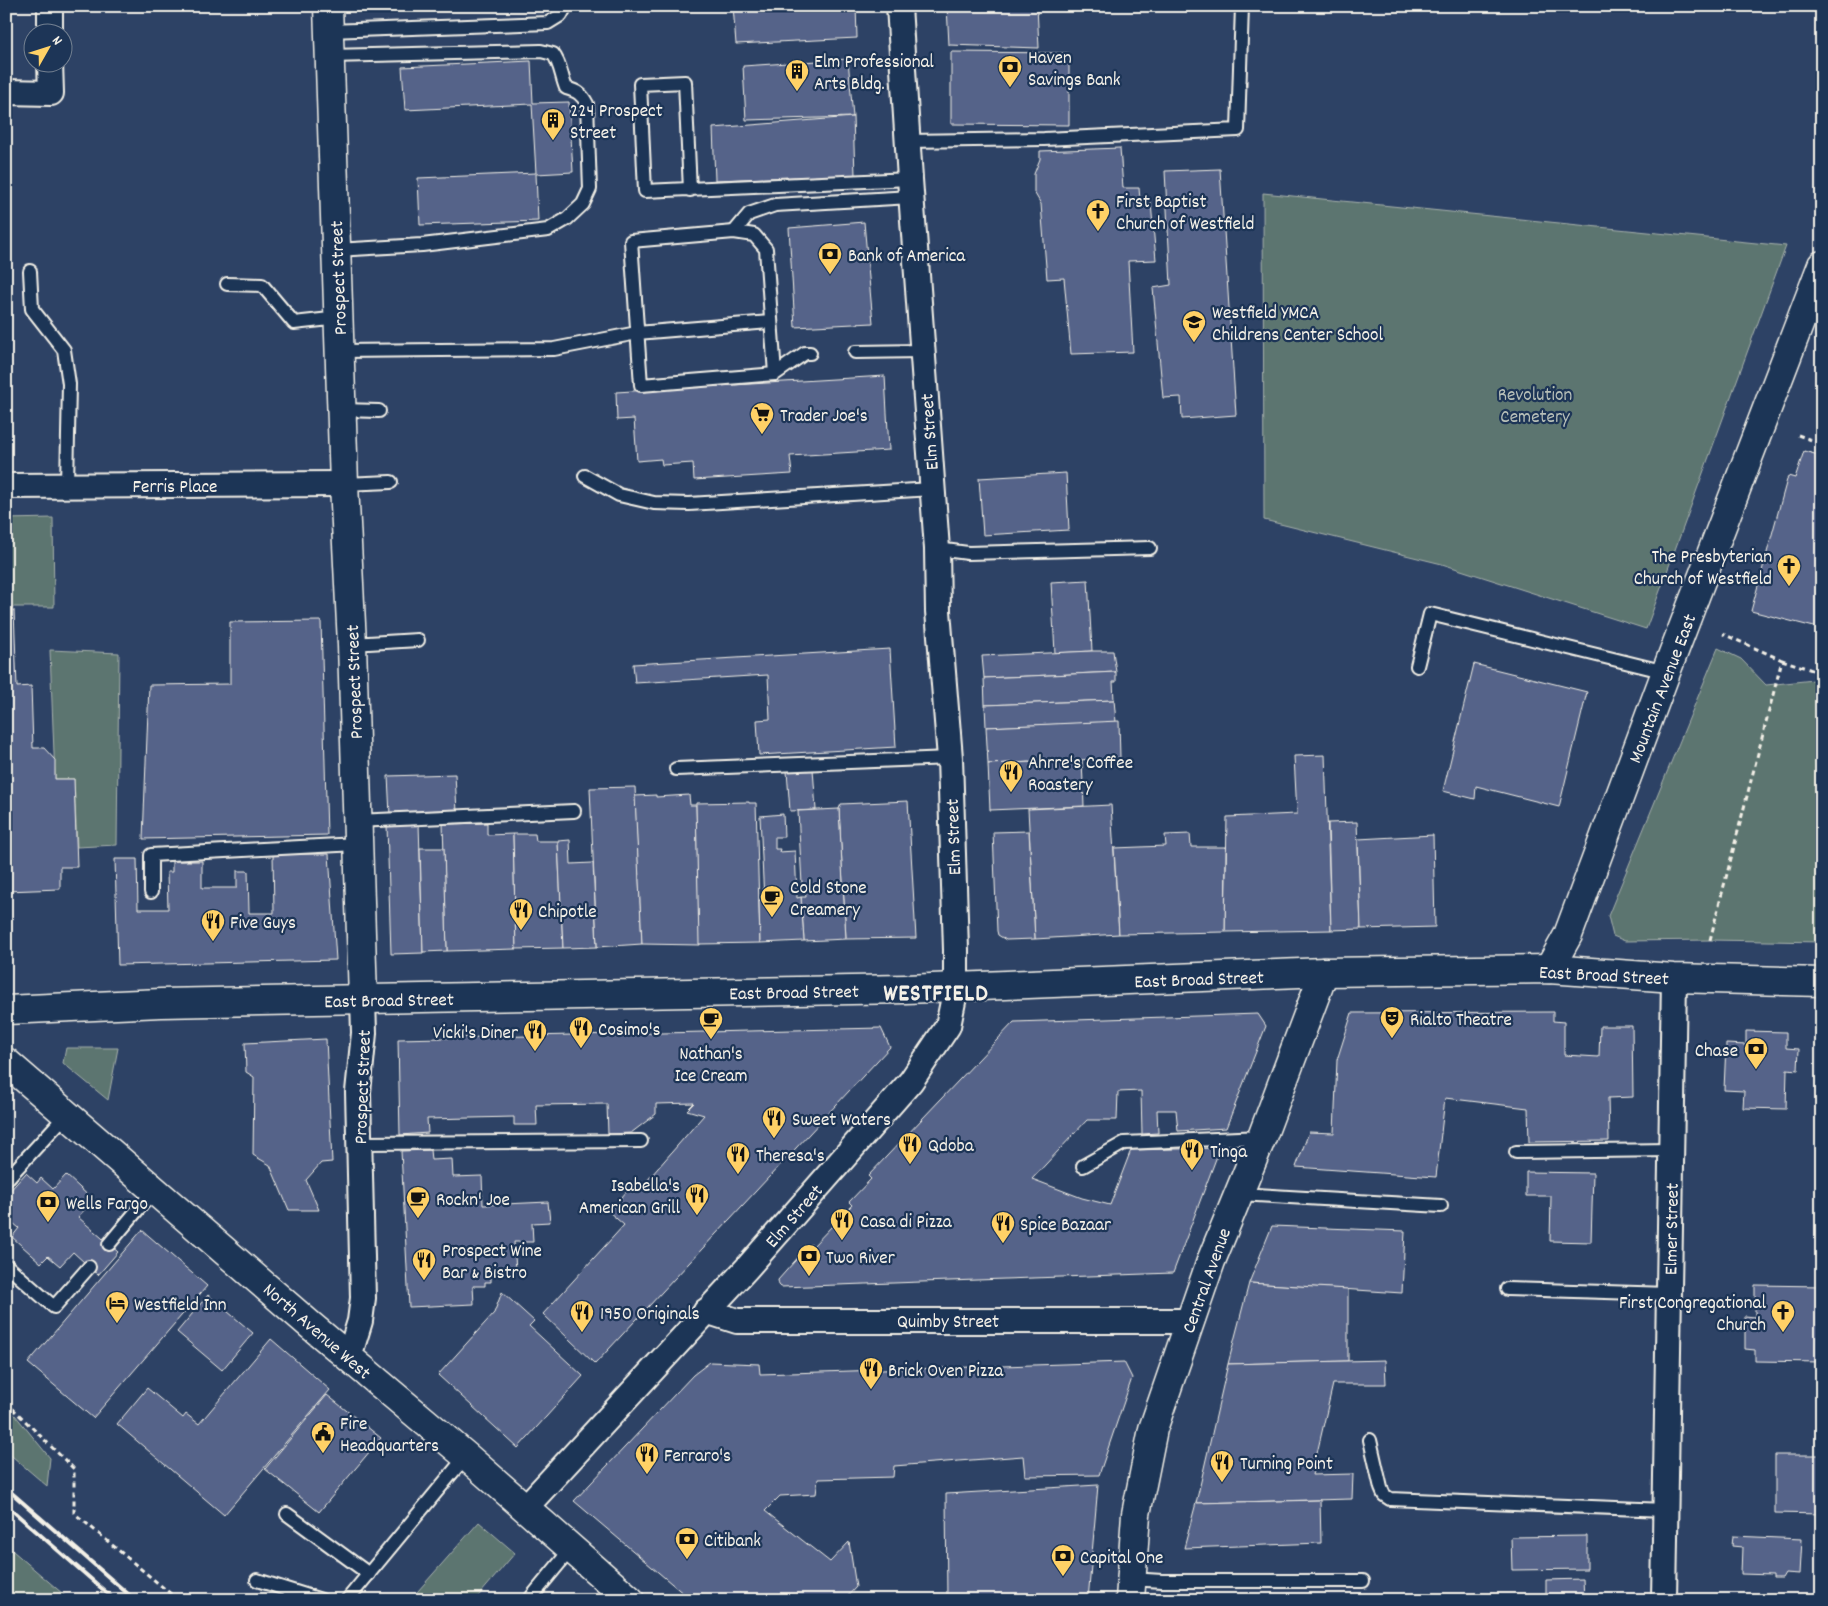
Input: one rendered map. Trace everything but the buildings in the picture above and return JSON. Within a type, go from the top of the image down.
[{"type":"street","points":[[50,6],[50,22]]},
{"type":"street","name":"Elm Street","points":[[525,1508],[747,1268],[911,1081],[948,1026],[956,987],[950,758],[938,611],[937,549],[910,188],[899,6]]},
{"type":"street","name":"Prospect Street","points":[[329,31],[344,484],[352,644],[364,1033],[358,1092],[363,1298],[360,1321],[349,1357]]},
{"type":"street","points":[[6,92],[51,92],[50,72]]},
{"type":"street","name":"Mountain Avenue East","points":[[1549,969],[1568,935],[1666,672],[1820,274]]},
{"type":"street","name":"Ferris Place","points":[[6,486],[344,484]]},
{"type":"street","name":"East Broad Street","points":[[6,1010],[161,1003],[956,987],[1324,972],[1549,969],[1674,978],[1822,982]]},
{"type":"street","name":"Central Avenue","points":[[1130,1589],[1136,1514],[1152,1429],[1211,1261],[1262,1137],[1324,972]]},
{"type":"street","name":"Elmer Street","points":[[1664,1600],[1674,978]]},
{"type":"street","name":"North Avenue West","points":[[6,1062],[466,1456],[630,1600]]},
{"type":"street","name":"Quimby Street","points":[[706,1311],[737,1321],[1190,1320]]},
{"type":"lane","points":[[329,31],[548,23],[561,15],[566,6]]},
{"type":"lane","points":[[907,141],[1044,139],[1238,130],[1242,6]]},
{"type":"lane","points":[[329,31],[541,51],[553,54],[559,62],[566,88],[578,92],[584,97],[588,113],[590,189],[583,204],[567,219],[548,230],[422,245],[336,250]]},
{"type":"lane","points":[[690,190],[684,82],[640,84],[645,190],[690,190],[910,188]]},
{"type":"lane","points":[[734,232],[749,214],[775,205],[910,188]]},
{"type":"lane","points":[[775,374],[766,249],[754,235],[734,232],[631,241],[641,385],[775,374],[805,353],[810,353]]},
{"type":"lane","points":[[30,271],[32,309],[64,350],[70,384],[67,485]]},
{"type":"lane","points":[[228,284],[262,285],[294,324],[339,318]]},
{"type":"lane","points":[[340,351],[554,349],[637,333],[770,322]]},
{"type":"lane","points":[[855,352],[922,351]]},
{"type":"lane","points":[[342,410],[379,411]]},
{"type":"lane","points":[[585,476],[619,495],[654,503],[689,504],[932,489]]},
{"type":"lane","points":[[344,484],[390,482]]},
{"type":"lane","points":[[937,549],[968,553],[1150,548]]},
{"type":"lane","points":[[1417,666],[1430,614],[1666,672]]},
{"type":"lane","points":[[352,644],[418,640]]},
{"type":"lane","points":[[676,769],[950,758]]},
{"type":"lane","points":[[151,892],[151,855],[574,811]]},
{"type":"lane","points":[[6,1180],[67,1114]]},
{"type":"lane","points":[[1083,1166],[1124,1143],[1262,1137]]},
{"type":"lane","points":[[359,1143],[641,1141]]},
{"type":"lane","points":[[1516,1152],[1671,1150]]},
{"type":"lane","points":[[109,1244],[155,1190]]},
{"type":"lane","points":[[1239,1194],[1441,1206]]},
{"type":"lane","points":[[6,1265],[54,1307],[89,1267]]},
{"type":"lane","points":[[1507,1289],[1668,1294]]},
{"type":"lane","points":[[1370,1440],[1380,1488],[1384,1496],[1390,1499],[1665,1510]]},
{"type":"lane","points":[[347,1600],[466,1456]]},
{"type":"lane","points":[[287,1514],[369,1574]]},
{"type":"lane","points":[[529,1600],[570,1549]]},
{"type":"lane","points":[[257,1580],[321,1600]]},
{"type":"lane","points":[[1130,1589],[1162,1581],[1362,1581]]},
{"type":"path","points":[[1798,435],[1822,444]]},
{"type":"path","points":[[1723,634],[1782,660],[1818,672],[1822,677]]},
{"type":"path","points":[[1710,940],[1782,660]]},
{"type":"path","points":[[1818,672],[1822,668]]},
{"type":"path","points":[[6,1402],[74,1469],[74,1513],[178,1600]]},
{"type":"green space","name":"Revolution Cemetery","points":[[1263,193],[1786,246],[1646,629],[1442,564],[1264,520]]},
{"type":"green space","points":[[53,518],[54,607],[6,607],[6,519]]},
{"type":"green space","points":[[1718,648],[1741,659],[1766,685],[1814,680],[1822,689],[1822,942],[1625,941],[1613,936],[1608,916]]},
{"type":"green space","points":[[50,650],[119,653],[117,845],[77,847],[74,779],[55,779]]},
{"type":"green space","points":[[66,1048],[118,1048],[108,1100],[63,1063]]},
{"type":"green space","points":[[6,1404],[50,1458],[47,1486],[6,1451]]},
{"type":"green space","points":[[479,1522],[515,1553],[475,1600],[410,1600]]},
{"type":"green space","points":[[6,1545],[70,1600],[6,1600]]},
{"type":"railway","points":[[6,1488],[135,1600]]},
{"type":"railway","points":[[6,1505],[115,1600]]},
{"type":"place","name":"Haven Savings Bank","points":[[1010,88]]},
{"type":"place","name":"Elm Professional Arts Bldg.","points":[[797,92]]},
{"type":"place","name":"224 Prospect Street","points":[[553,141]]},
{"type":"place","name":"First Baptist Church of Westfield","points":[[1098,232]]},
{"type":"place","name":"Bank of America","points":[[830,275]]},
{"type":"place","name":"Westfield YMCA Childrens Center School","points":[[1194,343]]},
{"type":"place","name":"Trader Joe's","points":[[762,435]]},
{"type":"place","name":"The Presbyterian Church of Westfield","points":[[1789,587]]},
{"type":"place","name":"Ahrre's Coffee Roastery","points":[[1011,793]]},
{"type":"place","name":"Cold Stone Creamery","points":[[772,918]]},
{"type":"place","name":"Chipotle","points":[[521,931]]},
{"type":"place","name":"Five Guys","points":[[213,942]]},
{"type":"place","name":"Rialto Theatre","points":[[1392,1039]]},
{"type":"place","name":"Nathan's Ice Cream","points":[[711,1040]]},
{"type":"place","name":"Cosimo's","points":[[581,1049]]},
{"type":"place","name":"Vicki's Diner","points":[[535,1052]]},
{"type":"place","name":"Chase","points":[[1756,1070]]},
{"type":"place","name":"Sweet Waters","points":[[774,1139]]},
{"type":"place","name":"Qdoba","points":[[910,1165]]},
{"type":"place","name":"Tinga","points":[[1192,1171]]},
{"type":"place","name":"Theresa's","points":[[738,1175]]},
{"type":"place","name":"Isabella's American Grill","points":[[697,1216]]},
{"type":"place","name":"Rockn' Joe","points":[[418,1219]]},
{"type":"place","name":"Wells Fargo","points":[[48,1223]]},
{"type":"place","name":"Casa di Pizza","points":[[842,1241]]},
{"type":"place","name":"Spice Bazaar","points":[[1003,1244]]},
{"type":"place","name":"Two River","points":[[809,1277]]},
{"type":"place","name":"Prospect Wine Bar & Bistro","points":[[424,1281]]},
{"type":"place","name":"Westfield Inn","points":[[117,1324]]},
{"type":"place","name":"1950 Originals","points":[[582,1333]]},
{"type":"place","name":"First Congregational Church","points":[[1783,1333]]},
{"type":"place","name":"Brick Oven Pizza","points":[[871,1390]]},
{"type":"place","name":"Fire Headquarters","points":[[323,1454]]},
{"type":"place","name":"Ferraro's","points":[[647,1475]]},
{"type":"place","name":"Turning Point","points":[[1222,1483]]},
{"type":"place","name":"Citibank","points":[[687,1560]]},
{"type":"place","name":"Capital One","points":[[1063,1577]]},
{"type":"district","name":"WESTFIELD","points":[[936,992]]}]
